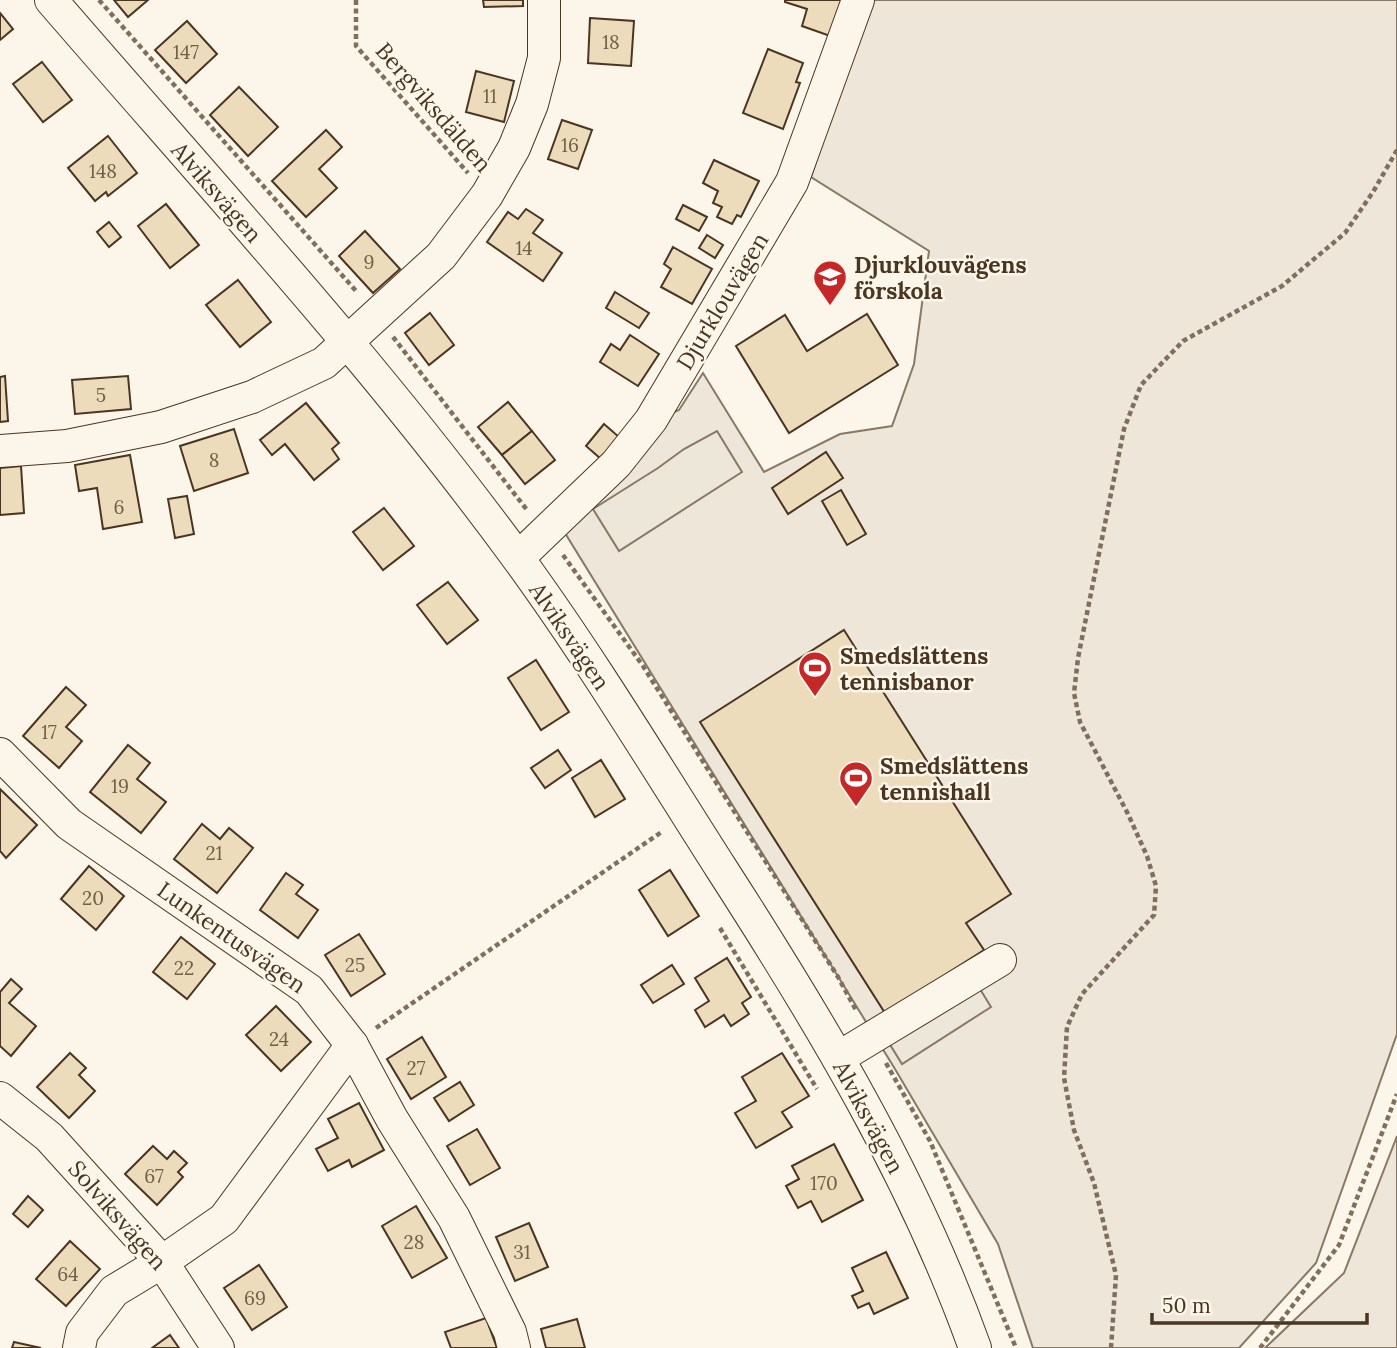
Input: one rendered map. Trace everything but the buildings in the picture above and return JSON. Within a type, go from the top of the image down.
[{"type":"street","name":"Alviksvägen","points":[[51,0],[347,343],[518,558],[603,683],[764,935],[838,1058],[904,1181],[953,1287],[975,1348]]},
{"type":"street","points":[[0,451],[67,446],[161,427],[252,397],[324,363],[441,256],[487,195],[514,148],[532,104],[544,58],[544,0]]},
{"type":"street","name":"Djurklouvägen","points":[[518,558],[617,464],[651,420],[792,182],[858,0]]},
{"type":"street","name":"Lunkentusvägen","points":[[0,754],[69,824],[309,990],[352,1045],[392,1119],[454,1219],[510,1332],[514,1348]]},
{"type":"street","points":[[838,1058],[1000,960]]},
{"type":"street","points":[[79,1348],[82,1333],[114,1291],[224,1219],[352,1045]]},
{"type":"street","name":"Solviksvägen","points":[[0,1098],[49,1137],[162,1262],[218,1348]]},
{"type":"path","points":[[99,0],[376,315],[544,532]]},
{"type":"path","name":"Bergviksdälden","points":[[356,0],[356,46],[487,195]]},
{"type":"path","points":[[1111,1348],[1116,1275],[1094,1183],[1074,1130],[1064,1078],[1068,1027],[1082,994],[1154,915],[1156,886],[1147,856],[1080,722],[1074,693],[1124,429],[1141,386],[1183,341],[1282,286],[1345,233],[1397,150]]},
{"type":"path","points":[[352,1045],[723,793]]},
{"type":"path","points":[[720,928],[819,1092]]},
{"type":"path","points":[[1260,1348],[1339,1245],[1397,1094]]},
{"type":"shaded area","points":[[870,0],[1397,0],[1397,1034],[1316,1263],[1239,1348],[1033,1348],[998,1244],[895,1069],[565,533],[672,413],[679,410],[703,373],[764,472],[840,434],[892,426],[914,364],[929,251],[811,177]]},
{"type":"shaded area","points":[[717,431],[742,472],[619,551],[593,509],[684,449]]},
{"type":"shaded area","points":[[972,976],[991,1007],[902,1064],[881,1030]]},
{"type":"shaded area","points":[[1397,1136],[1397,1348],[1265,1348],[1344,1273]]},
{"type":"place","name":"Djurklouvägens förskola","points":[[830,307]]},
{"type":"place","name":"Smedslättens tennisbanor","points":[[815,698]]},
{"type":"place","name":"Smedslättens tennishall","points":[[856,808]]}]
